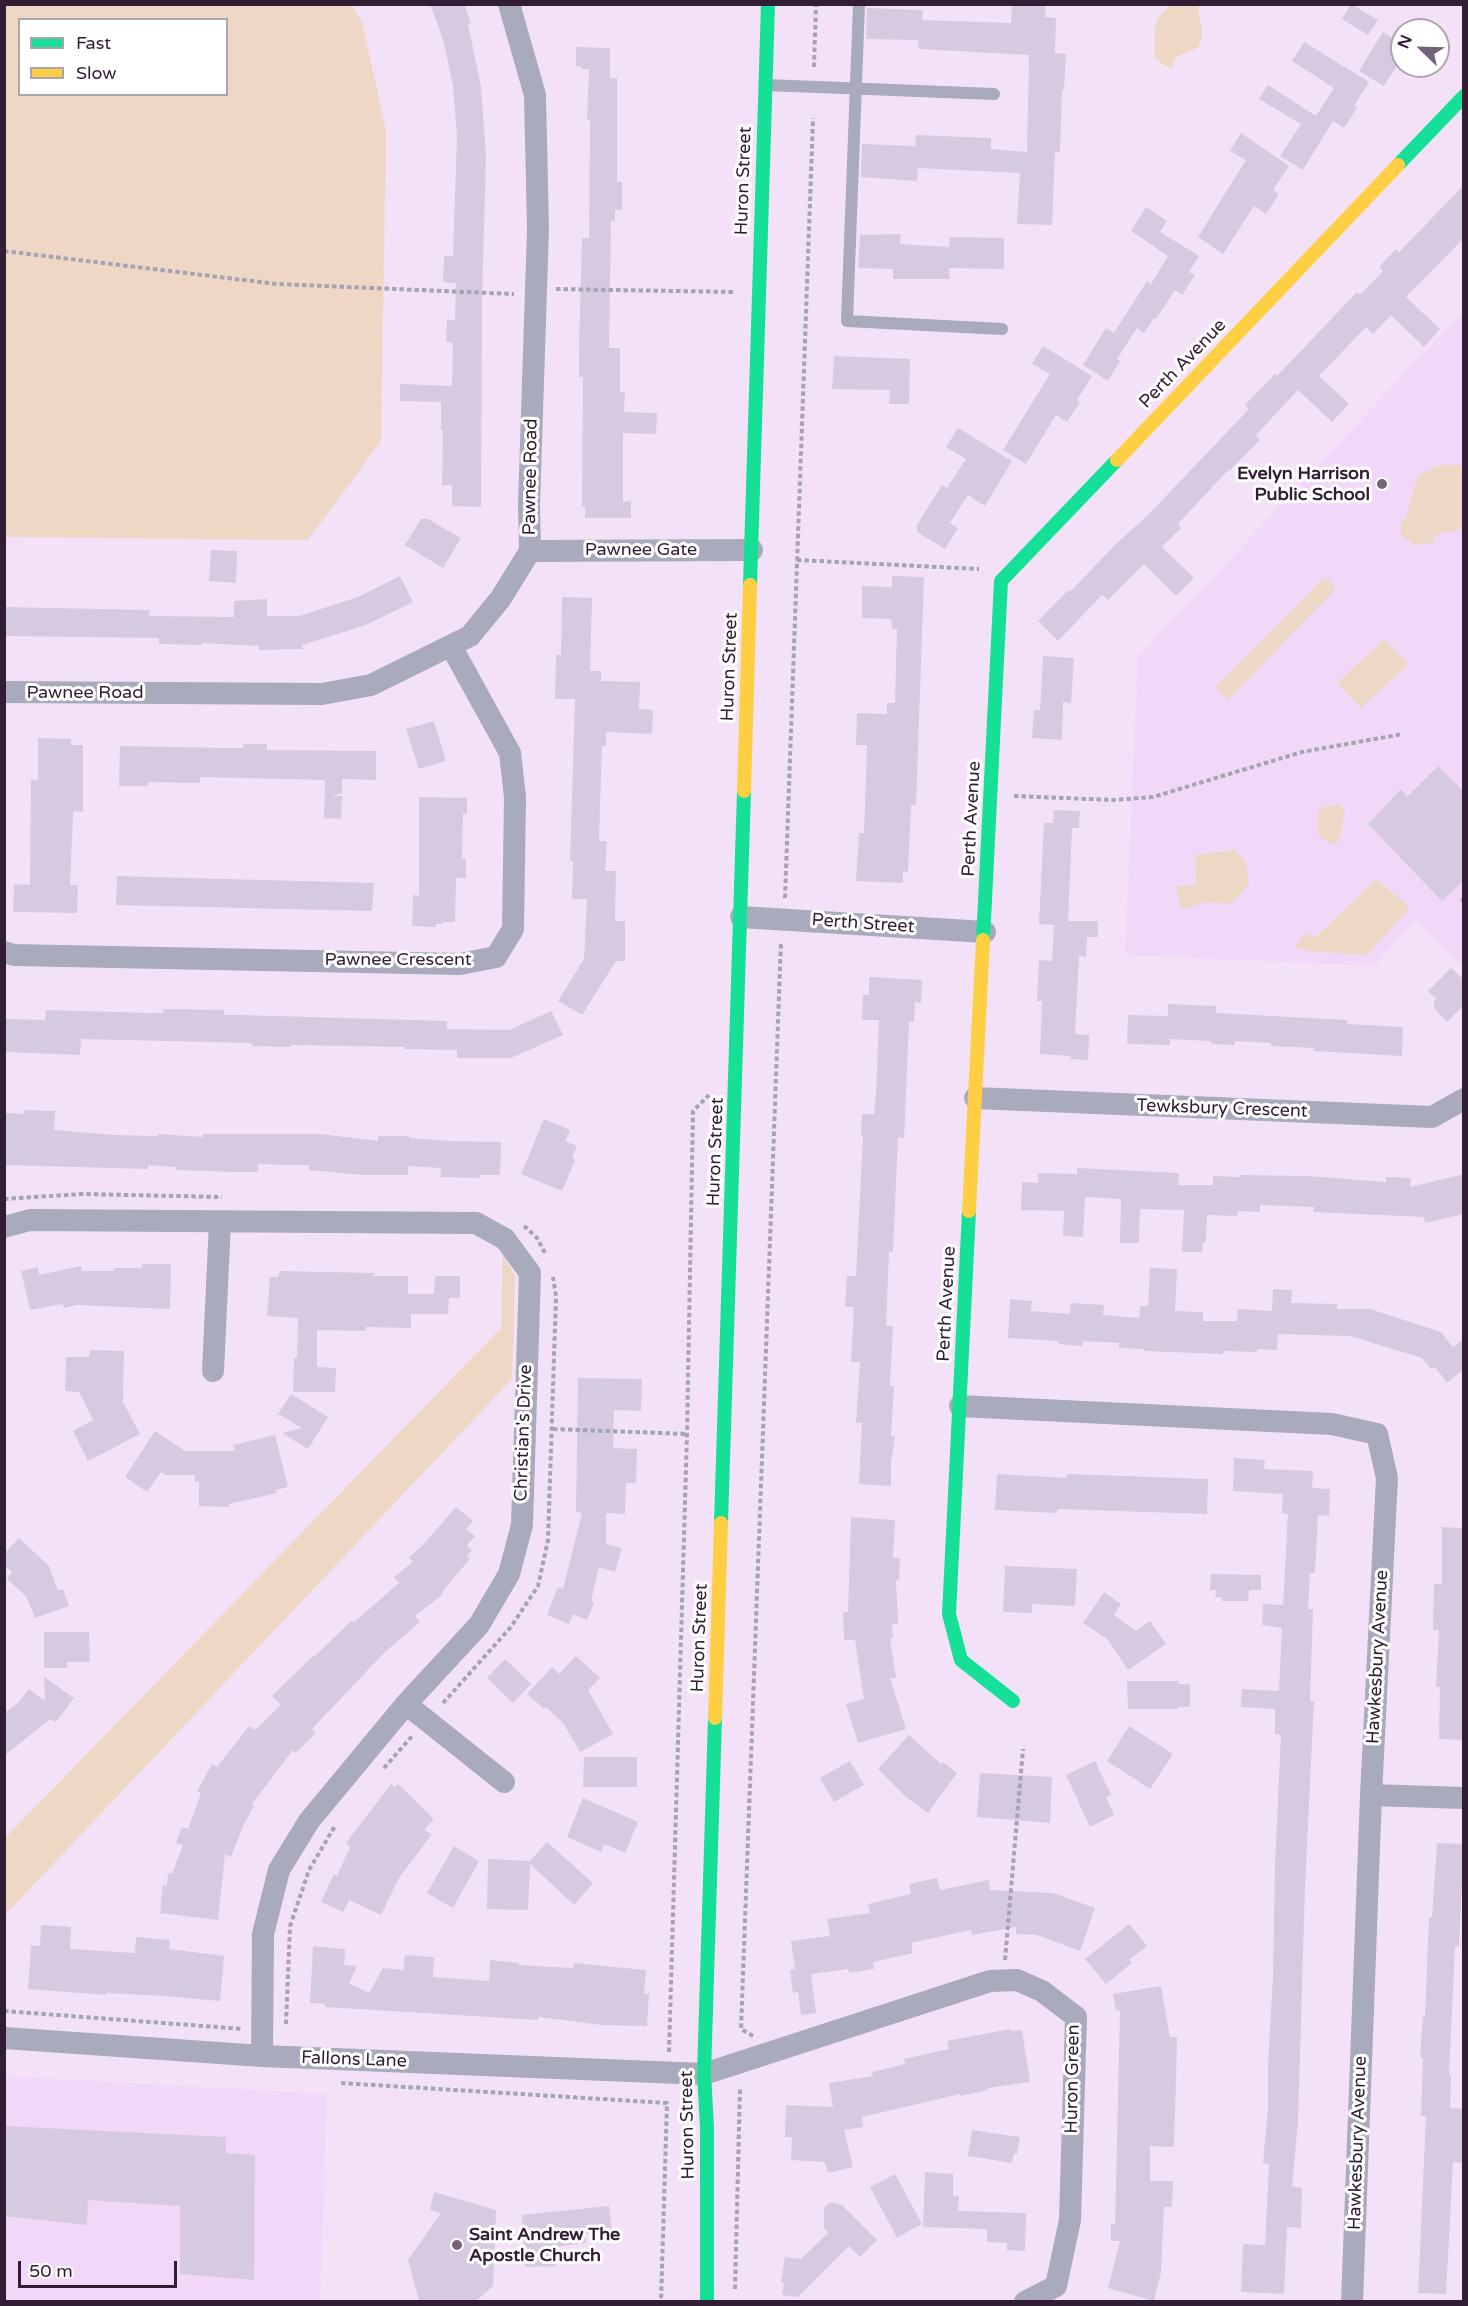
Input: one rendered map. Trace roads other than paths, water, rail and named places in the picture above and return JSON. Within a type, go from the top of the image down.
[{"type":"main road","name":"Huron Street","points":[[707,2301],[707,2127],[704,2074],[768,4]]},
{"type":"main road","name":"Perth Avenue","points":[[1013,1701],[961,1660],[949,1614],[1001,581],[1464,96]]},
{"type":"street","name":"Pawnee Road","points":[[4,692],[322,694],[371,685],[470,636],[501,598],[530,551],[529,505],[538,229],[535,95],[509,4]]},
{"type":"street","name":"Pawnee Gate","points":[[530,551],[752,550]]},
{"type":"street","name":"Pawnee Crescent","points":[[4,952],[14,955],[460,963],[496,957],[513,929],[515,797],[510,753],[451,646]]},
{"type":"street","name":"Perth Street","points":[[741,917],[985,932]]},
{"type":"street","name":"Tewksbury Crescent","points":[[975,1098],[1432,1117],[1464,1099]]},
{"type":"street","name":"Christian's Drive","points":[[4,1227],[30,1220],[476,1223],[505,1239],[530,1273],[522,1525],[510,1574],[479,1625],[406,1704],[309,1821],[279,1870],[263,1934],[262,2056]]},
{"type":"street","points":[[213,1371],[220,1222]]},
{"type":"street","name":"Hawkesbury Avenue","points":[[960,1406],[1332,1424],[1377,1434],[1387,1478],[1371,1795],[1352,2301]]},
{"type":"street","points":[[406,1704],[504,1782]]},
{"type":"street","points":[[1371,1795],[1464,1798]]},
{"type":"street","name":"Huron Green","points":[[704,2074],[990,1981],[1017,1980],[1042,1991],[1076,2017],[1070,2220],[1056,2286],[1025,2301]]},
{"type":"street","name":"Fallons Lane","points":[[4,2038],[262,2056],[704,2074]]},
{"type":"lane","points":[[859,4],[847,321],[1002,329]]},
{"type":"lane","points":[[765,85],[994,94]]},
{"type":"place","name":"Evelyn Harrison Public School","points":[[1382,484]]},
{"type":"place","name":"Saint Andrew The Apostle Church","points":[[457,2245]]}]
